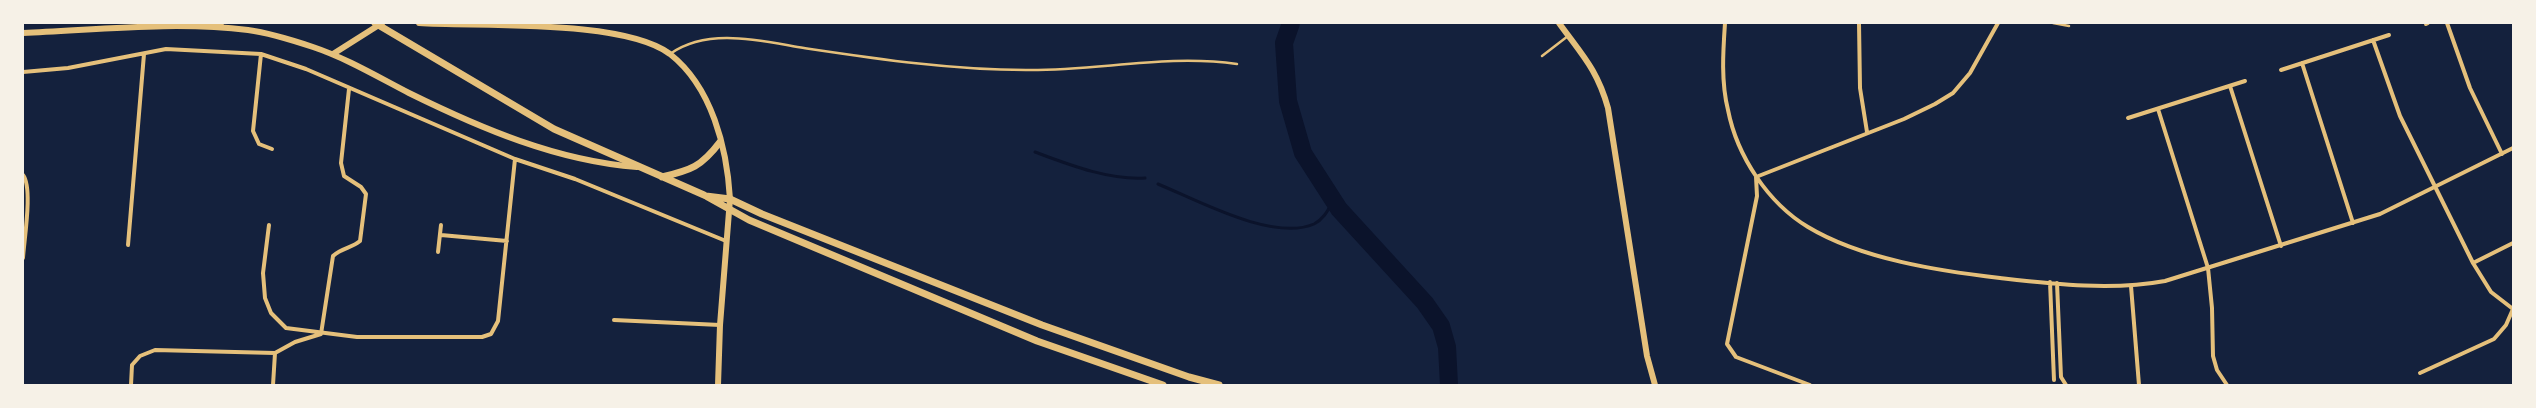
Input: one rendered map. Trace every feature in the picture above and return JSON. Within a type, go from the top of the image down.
[{"type":"main road","points":[[374,23],[554,129],[636,167],[704,195],[729,211],[1037,341],[1163,385]]},
{"type":"main road","points":[[662,177],[693,169],[706,160],[720,142]]},
{"type":"main road","points":[[704,195],[730,199],[1042,325],[1181,374],[1219,385]]},
{"type":"street","points":[[23,33],[197,26],[221,23]]},
{"type":"street","points":[[333,54],[382,23]]},
{"type":"street","points":[[419,23],[591,30],[639,40],[669,54],[695,81],[712,111],[729,182],[730,199],[720,324],[718,385]]},
{"type":"street","points":[[1559,23],[1590,63],[1601,84],[1608,108],[1647,356],[1655,385]]},
{"type":"street","points":[[1725,23],[1723,78],[1728,111],[1734,132],[1756,177],[1781,204],[1807,227],[1864,251],[1965,274],[2057,283],[2131,286],[2165,281],[2281,246],[2398,207],[2513,148]]},
{"type":"street","points":[[1859,23],[1860,88],[1867,132]]},
{"type":"street","points":[[1756,177],[1867,132],[1914,115],[1953,93],[1970,73],[1998,23]]},
{"type":"street","points":[[2447,23],[2470,88],[2502,154]]},
{"type":"street","points":[[197,26],[270,34],[333,54],[447,112],[504,135],[585,161],[636,167]]},
{"type":"street","points":[[2281,70],[2389,35]]},
{"type":"street","points":[[2373,40],[2395,105],[2473,263],[2491,292],[2513,309],[2506,325],[2494,339],[2420,373]]},
{"type":"street","points":[[23,72],[68,68],[166,49],[225,50],[261,54],[306,69],[349,89],[516,159],[575,179],[726,241]]},
{"type":"street","points":[[128,245],[144,54]]},
{"type":"street","points":[[261,54],[253,131],[258,144],[272,149]]},
{"type":"street","points":[[2302,63],[2353,223]]},
{"type":"street","points":[[2128,118],[2245,81]]},
{"type":"street","points":[[2230,86],[2281,246]]},
{"type":"street","points":[[321,334],[333,256],[338,251],[355,245],[360,240],[366,202],[364,190],[346,180],[342,171],[349,89]]},
{"type":"street","points":[[2158,109],[2208,268],[2212,308],[2213,356],[2217,370],[2227,385]]},
{"type":"street","points":[[269,225],[263,273],[265,298],[271,313],[286,328],[321,334],[357,337],[482,338],[491,334],[498,321],[516,159]]},
{"type":"street","points":[[23,175],[26,178],[27,197],[23,258]]},
{"type":"street","points":[[1756,177],[1757,196],[1727,344],[1736,356],[1810,385]]},
{"type":"street","points":[[438,252],[441,225]]},
{"type":"street","points":[[441,235],[507,242]]},
{"type":"street","points":[[2473,263],[2513,243]]},
{"type":"street","points":[[2050,282],[2054,380]]},
{"type":"street","points":[[2057,283],[2061,377],[2066,385]]},
{"type":"street","points":[[2131,286],[2139,385]]},
{"type":"street","points":[[614,320],[720,324]]},
{"type":"street","points":[[131,385],[132,365],[140,356],[155,350],[275,353],[295,342],[321,334]]},
{"type":"street","points":[[273,385],[275,353]]},
{"type":"lane","points":[[2053,23],[2068,26]]},
{"type":"lane","points":[[1542,56],[1569,36]]},
{"type":"lane","points":[[669,54],[680,47],[698,41],[757,39],[930,66],[1027,70],[1178,59],[1237,64]]},
{"type":"waterway","points":[[1291,23],[1284,43],[1288,101],[1303,153],[1339,209],[1425,303],[1441,326],[1447,347],[1449,385]]},
{"type":"waterway","points":[[1035,152],[1089,171],[1117,177],[1145,178]]},
{"type":"waterway","points":[[1158,184],[1235,217],[1278,228],[1297,228],[1314,224],[1323,217],[1333,201]]}]
